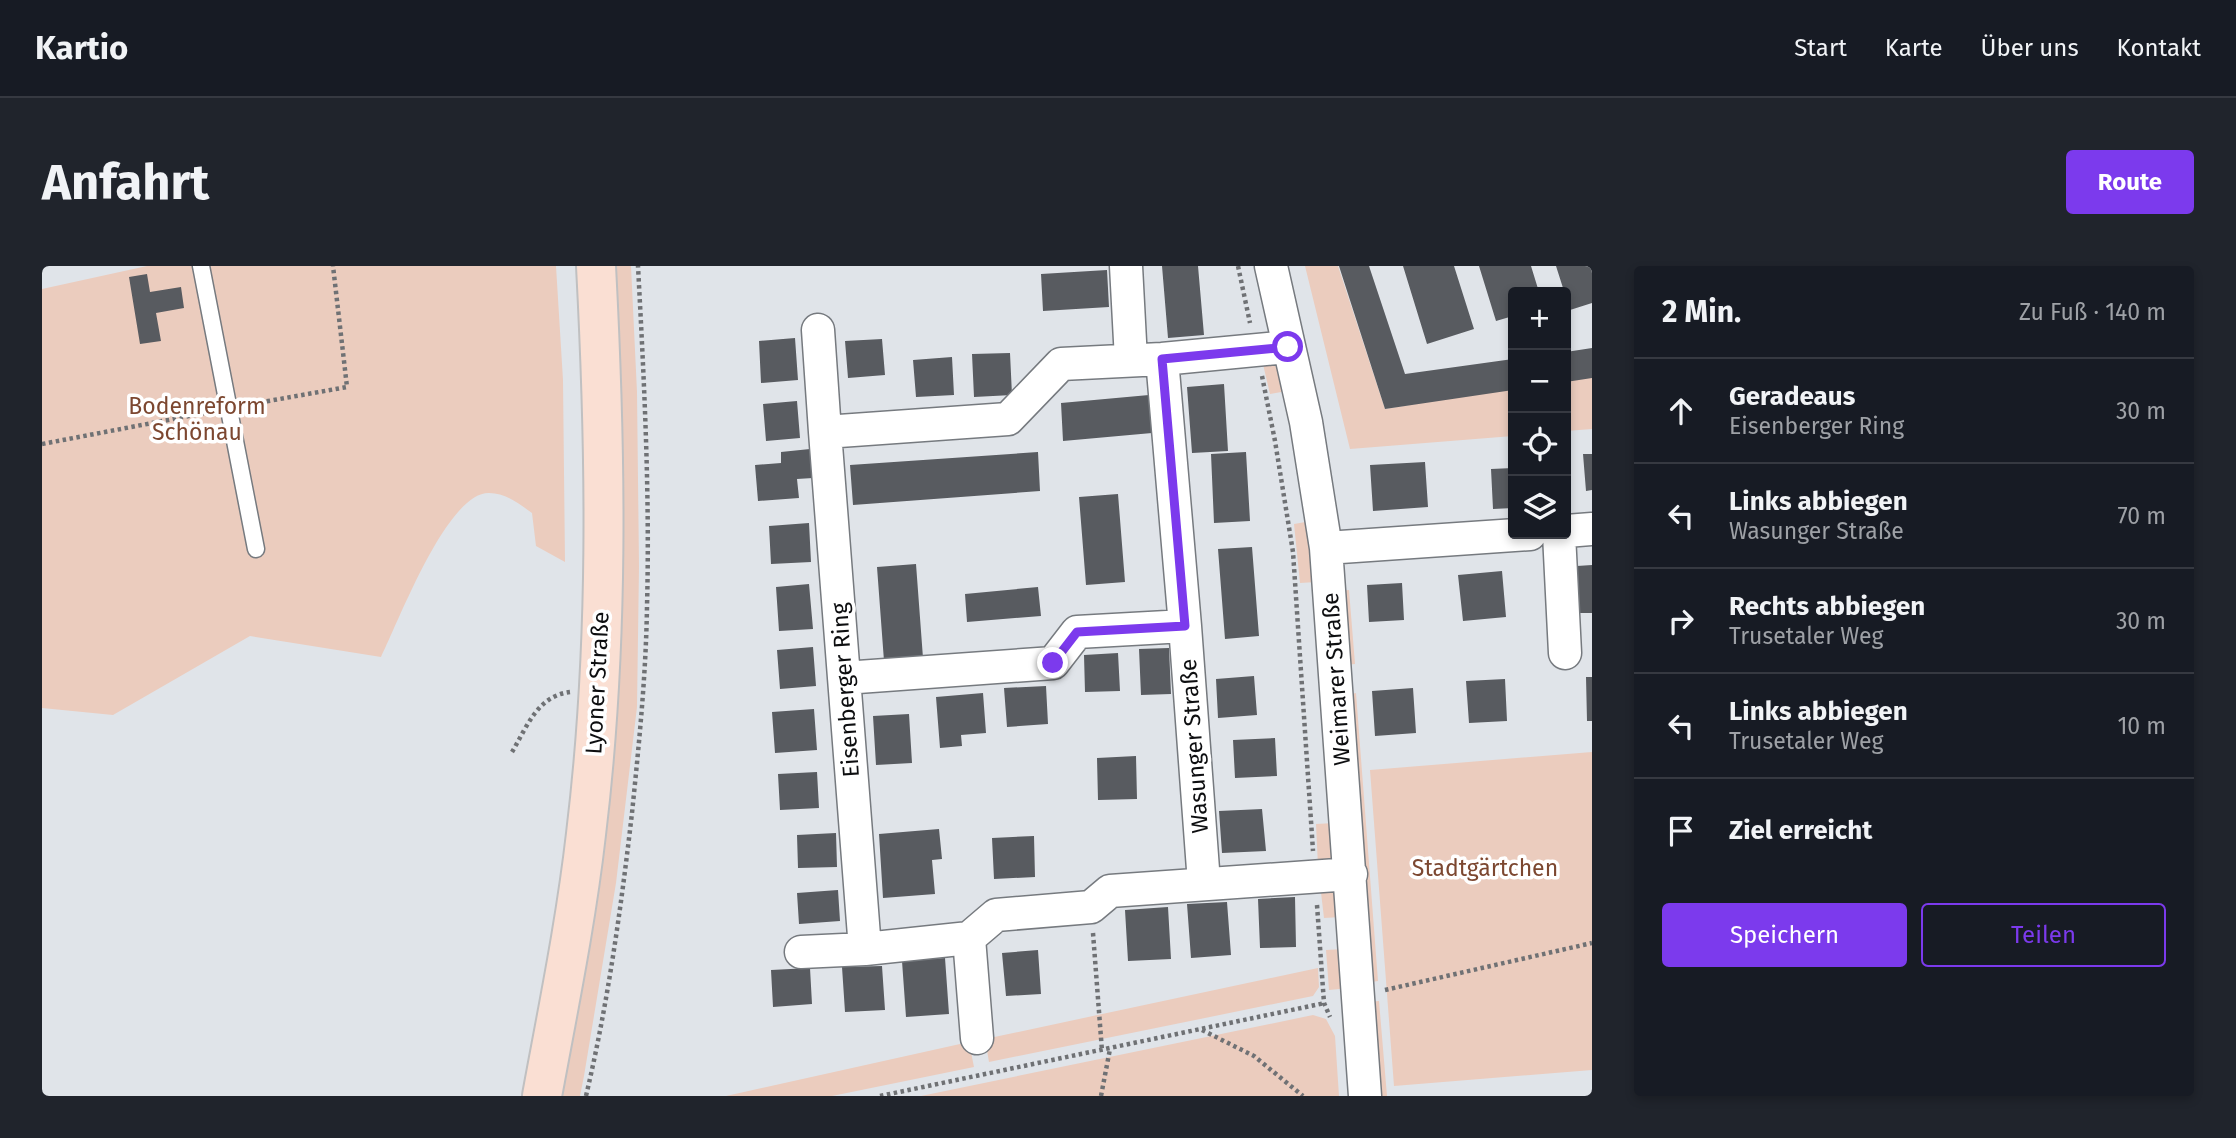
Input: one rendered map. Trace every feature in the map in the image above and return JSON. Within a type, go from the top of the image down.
[{"type":"main road","name":"Lyoner Straße","points":[[542,1096],[586,834],[598,689],[604,547],[603,389],[596,266]]},
{"type":"street","name":"Wasunger Straße","points":[[1126,266],[1146,359],[1185,626],[1204,883]]},
{"type":"street","name":"Weimarer Straße","points":[[1271,266],[1306,422],[1326,548],[1365,1096]]},
{"type":"street","name":"Eisenberger Ring","points":[[818,330],[865,949]]},
{"type":"street","points":[[825,432],[1008,419],[1061,364],[1288,347]]},
{"type":"street","points":[[1571,531],[1592,529]]},
{"type":"street","points":[[1326,548],[1508,536]]},
{"type":"street","points":[[1559,539],[1565,653]]},
{"type":"street","points":[[844,678],[1053,663],[1077,632],[1185,626]]},
{"type":"street","points":[[801,952],[969,939],[996,915],[1090,907],[1110,891],[1351,874]]},
{"type":"street","points":[[969,939],[977,1038]]},
{"type":"lane","points":[[201,266],[256,548]]},
{"type":"path","points":[[1238,266],[1275,441],[1293,552],[1324,1003],[1334,1025]]},
{"type":"path","points":[[512,752],[539,707],[554,694],[598,689]]},
{"type":"path","points":[[1090,907],[1102,1051]]},
{"type":"path","points":[[880,1096],[1201,1030],[1592,943]]},
{"type":"path","points":[[1201,1030],[1254,1056],[1303,1096]]},
{"type":"path","points":[[1101,1096],[1110,1049]]},
{"type":"green space","name":"Bodenreform Schönau","points":[[147,266],[556,266],[563,380],[565,562],[536,546],[532,513],[507,497],[489,493],[473,498],[457,513],[441,535],[381,657],[250,636],[113,715],[42,708],[42,289]]},
{"type":"green space","points":[[610,266],[631,266],[637,392],[637,707],[616,883],[580,1096],[555,1096]]},
{"type":"green space","points":[[1305,266],[1338,266],[1385,409],[1508,389],[1508,436],[1350,449]]},
{"type":"green space","points":[[1262,360],[1273,364],[1280,371],[1287,391],[1270,394]]},
{"type":"green space","points":[[1592,375],[1592,429],[1571,431],[1571,379]]},
{"type":"green space","points":[[1311,521],[1316,582],[1300,583],[1294,524]]},
{"type":"green space","points":[[1349,590],[1355,664],[1345,665],[1339,591]]},
{"type":"green space","points":[[1356,693],[1378,981],[1366,983],[1347,695]]},
{"type":"green space","name":"Stadtgärtchen","points":[[1592,752],[1592,1070],[1394,1086],[1370,770]]},
{"type":"green space","points":[[1334,823],[1337,852],[1332,859],[1318,866],[1316,824]]},
{"type":"green space","points":[[1320,884],[1328,887],[1340,898],[1341,917],[1324,918]]},
{"type":"green space","points":[[1344,949],[1350,988],[1329,990],[1326,950]]},
{"type":"green space","points":[[1318,968],[1319,987],[1313,996],[989,1062],[985,1039]]},
{"type":"green space","points":[[1379,1001],[1387,1096],[1377,1096],[1367,1002]]},
{"type":"green space","points":[[1313,1015],[1326,1019],[1335,1036],[1339,1096],[921,1096]]},
{"type":"green space","points":[[969,1042],[974,1067],[832,1096],[726,1096]]},
{"type":"building","points":[[1162,266],[1198,266],[1204,335],[1168,338]]},
{"type":"building","points":[[1339,266],[1369,266],[1405,374],[1508,360],[1508,391],[1385,409]]},
{"type":"building","points":[[1403,266],[1454,266],[1474,329],[1427,344]]},
{"type":"building","points":[[1479,266],[1531,266],[1537,287],[1508,287],[1508,317],[1496,321]]},
{"type":"building","points":[[1556,266],[1592,266],[1592,303],[1571,310],[1571,287],[1563,287]]},
{"type":"building","points":[[1107,270],[1109,307],[1043,311],[1041,274]]},
{"type":"building","points":[[147,274],[150,292],[181,287],[184,308],[156,313],[161,341],[140,344],[129,277]]},
{"type":"building","points":[[795,338],[798,380],[761,383],[759,341]]},
{"type":"building","points":[[882,339],[885,375],[848,378],[845,341]]},
{"type":"building","points":[[1592,348],[1592,378],[1571,381],[1571,351]]},
{"type":"building","points":[[1010,353],[1012,395],[974,397],[972,354]]},
{"type":"building","points":[[952,357],[954,395],[916,397],[913,360]]},
{"type":"building","points":[[1224,384],[1228,451],[1192,453],[1187,387]]},
{"type":"building","points":[[1149,395],[1152,433],[1063,441],[1061,403]]},
{"type":"building","points":[[797,401],[800,438],[766,441],[763,404]]},
{"type":"building","points":[[810,449],[813,478],[797,479],[799,498],[758,501],[755,465],[781,463],[781,452]]},
{"type":"building","points":[[1038,452],[1040,491],[853,505],[850,465]]},
{"type":"building","points":[[1246,452],[1250,521],[1214,523],[1211,454]]},
{"type":"building","points":[[1583,454],[1592,454],[1592,490],[1586,491]]},
{"type":"building","points":[[1425,462],[1428,507],[1373,511],[1370,465]]},
{"type":"building","points":[[1508,468],[1508,508],[1493,509],[1491,469]]},
{"type":"building","points":[[1118,494],[1125,582],[1086,585],[1079,497]]},
{"type":"building","points":[[809,523],[811,562],[771,564],[769,526]]},
{"type":"building","points":[[1252,547],[1259,636],[1225,639],[1218,549]]},
{"type":"building","points":[[916,564],[923,658],[884,661],[877,567]]},
{"type":"building","points":[[1592,565],[1592,613],[1579,613],[1577,566]]},
{"type":"building","points":[[1502,571],[1506,617],[1463,621],[1458,575]]},
{"type":"building","points":[[1402,583],[1404,620],[1369,622],[1367,585]]},
{"type":"building","points":[[809,584],[813,629],[779,631],[776,587]]},
{"type":"building","points":[[1038,587],[1041,616],[967,622],[965,594]]},
{"type":"building","points":[[813,647],[816,686],[780,689],[777,650]]},
{"type":"building","points":[[1169,648],[1171,694],[1141,695],[1139,649]]},
{"type":"building","points":[[1118,653],[1120,691],[1085,692],[1084,655]]},
{"type":"building","points":[[1254,676],[1257,715],[1218,718],[1216,679]]},
{"type":"building","points":[[1586,677],[1592,677],[1592,721],[1587,721]]},
{"type":"building","points":[[1505,679],[1507,721],[1469,723],[1466,681]]},
{"type":"building","points":[[1046,686],[1048,724],[1007,727],[1004,688]]},
{"type":"building","points":[[1413,688],[1416,733],[1375,736],[1372,691]]},
{"type":"building","points":[[983,693],[986,733],[961,735],[962,746],[940,748],[936,697]]},
{"type":"building","points":[[814,709],[817,750],[775,753],[772,712]]},
{"type":"building","points":[[909,714],[912,763],[876,765],[873,716]]},
{"type":"building","points":[[1275,738],[1277,776],[1235,778],[1233,740]]},
{"type":"building","points":[[1136,756],[1137,799],[1098,800],[1097,758]]},
{"type":"building","points":[[817,772],[819,808],[780,810],[778,774]]},
{"type":"building","points":[[1262,809],[1266,851],[1222,853],[1219,811]]},
{"type":"building","points":[[939,829],[942,859],[932,860],[935,894],[883,898],[879,834]]},
{"type":"building","points":[[836,833],[837,867],[798,868],[797,835]]},
{"type":"building","points":[[1034,836],[1035,877],[994,879],[992,838]]},
{"type":"building","points":[[838,890],[840,921],[799,924],[797,893]]},
{"type":"building","points":[[1295,897],[1296,947],[1260,948],[1258,899]]},
{"type":"building","points":[[1227,902],[1231,955],[1191,958],[1187,904]]},
{"type":"building","points":[[1168,907],[1171,959],[1128,961],[1125,910]]},
{"type":"building","points":[[1038,950],[1041,994],[1006,996],[1002,953]]},
{"type":"building","points":[[945,958],[949,1014],[906,1017],[902,961]]},
{"type":"building","points":[[882,966],[885,1010],[845,1012],[842,967]]},
{"type":"building","points":[[810,968],[812,1004],[773,1007],[771,970]]},
{"type":"route","points":[[1053,663],[1077,632],[1185,626],[1162,359],[1288,347]]}]
